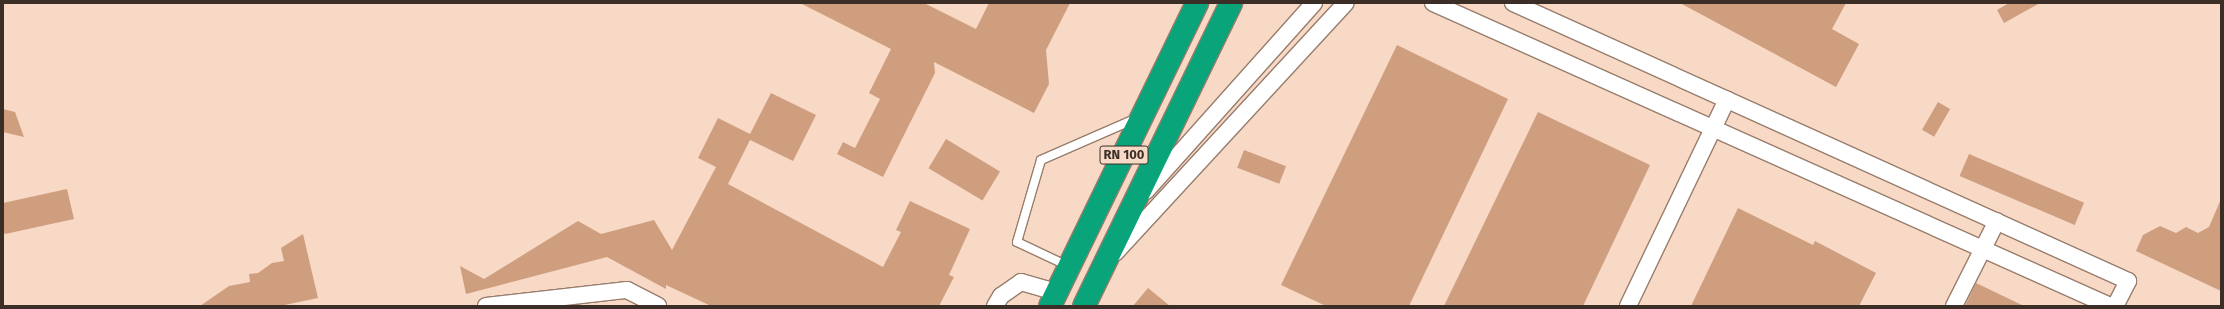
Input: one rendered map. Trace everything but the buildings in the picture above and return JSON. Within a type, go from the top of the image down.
[{"type":"highway","name":"RN 100","points":[[1054,299],[1198,3]]},
{"type":"highway","name":"RN 100","points":[[1084,306],[1230,3]]},
{"type":"street","points":[[1133,206],[1314,3]]},
{"type":"street","points":[[1104,264],[1346,3]]},
{"type":"street","points":[[1433,3],[2110,306]]},
{"type":"street","points":[[1513,3],[2128,281],[2115,306]]},
{"type":"street","points":[[1628,306],[1727,100]]},
{"type":"street","points":[[1954,306],[1998,222]]},
{"type":"street","points":[[995,306],[1001,296],[1021,282],[1054,299]]},
{"type":"street","points":[[486,306],[626,290],[658,306]]},
{"type":"lane","points":[[1070,268],[1017,242],[1041,160],[1143,115]]}]
